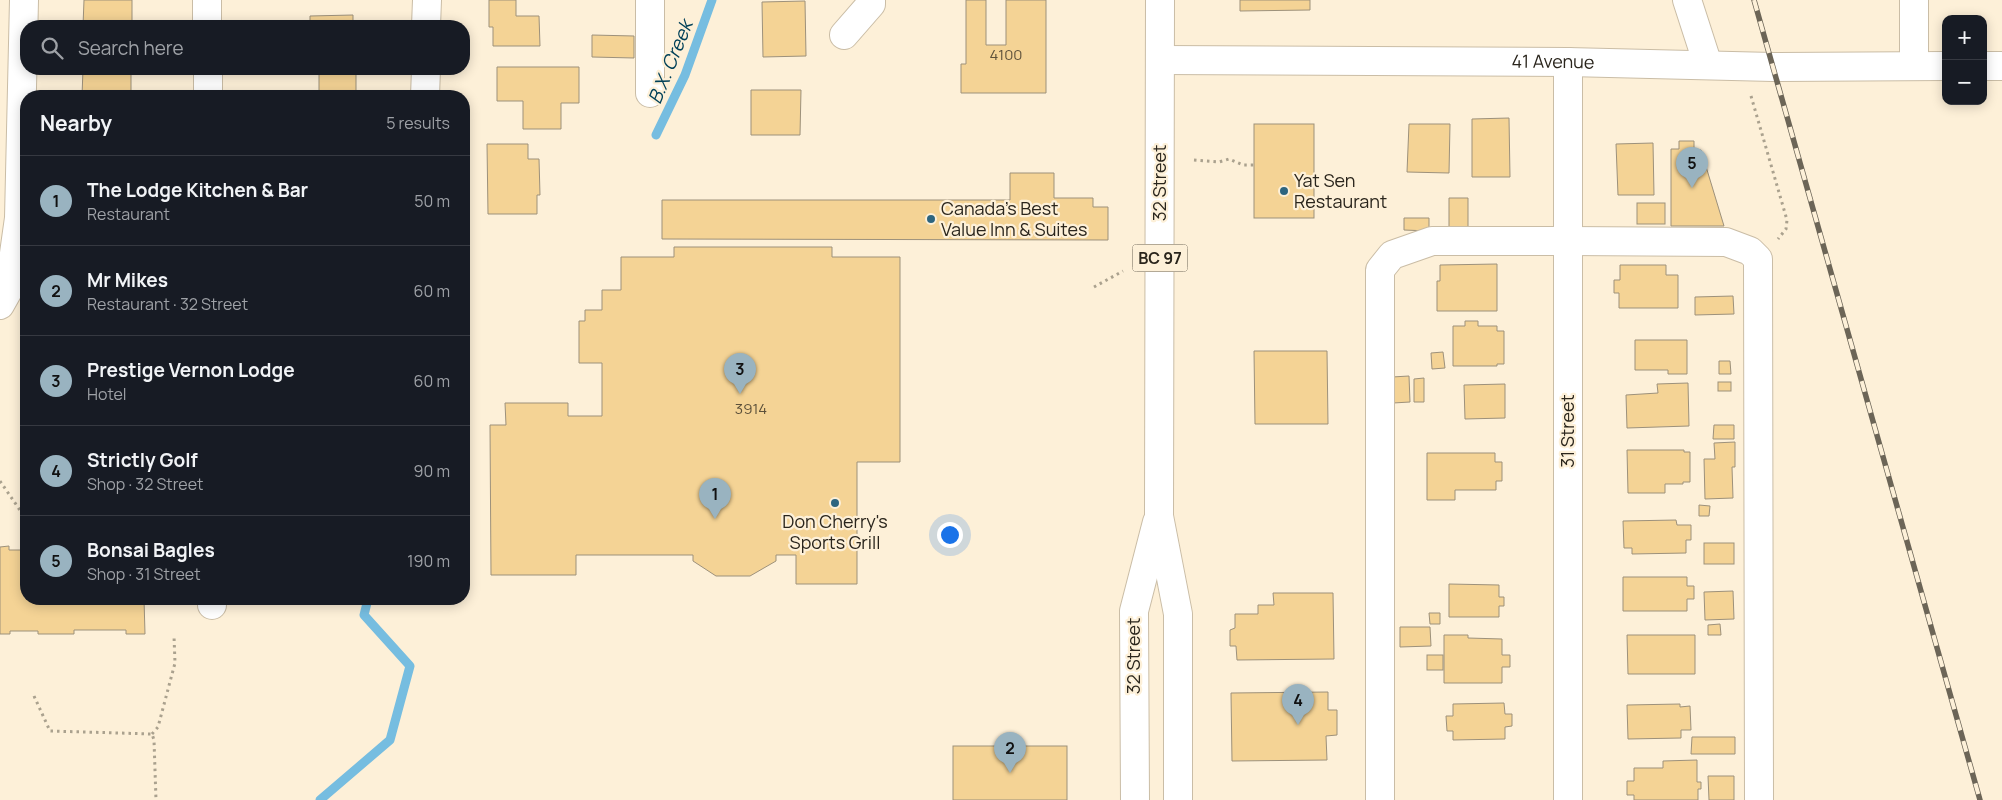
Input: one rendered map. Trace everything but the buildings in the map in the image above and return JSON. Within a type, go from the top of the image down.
[{"type":"main road","points":[[24,0],[24,20]]},
{"type":"main road","points":[[207,0],[207,20]]},
{"type":"main road","points":[[426,20],[427,0]]},
{"type":"main road","points":[[650,0],[650,93]]},
{"type":"main road","points":[[844,35],[871,4],[871,0]]},
{"type":"main road","name":"32 Street","points":[[1160,0],[1159,516],[1178,614],[1178,800]]},
{"type":"main road","points":[[1686,0],[1708,65]]},
{"type":"main road","points":[[1914,0],[1914,66]]},
{"type":"main road","name":"41 Avenue","points":[[1160,60],[1568,62],[1773,67],[1942,66]]},
{"type":"main road","name":"31 Street","points":[[1568,62],[1568,800]]},
{"type":"main road","points":[[1987,66],[2002,66]]},
{"type":"main road","points":[[22,75],[22,90]]},
{"type":"main road","points":[[208,75],[208,90]]},
{"type":"main road","points":[[425,90],[426,75]]},
{"type":"main road","points":[[0,306],[9,289],[19,218],[20,174]]},
{"type":"main road","points":[[1380,800],[1380,270],[1392,255],[1432,242],[1568,240],[1726,242],[1750,251],[1758,259],[1759,800]]},
{"type":"main road","name":"32 Street","points":[[1135,800],[1134,611],[1159,516]]},
{"type":"path","points":[[1751,96],[1787,220],[1786,229],[1758,259]]},
{"type":"path","points":[[1194,160],[1219,162],[1229,159],[1243,165],[1254,165]]},
{"type":"path","points":[[1094,288],[1123,271]]},
{"type":"path","points":[[0,480],[20,510]]},
{"type":"path","points":[[34,696],[50,731],[152,734],[158,728],[171,681],[175,663],[174,636]]},
{"type":"path","points":[[152,734],[154,740],[156,800]]},
{"type":"waterway","name":"B.X. Creek","points":[[656,135],[685,75],[712,0]]},
{"type":"waterway","name":"B.X. Creek","points":[[320,800],[390,740],[410,666],[364,615],[366,605]]},
{"type":"railway","points":[[1754,0],[1980,800]]},
{"type":"place","name":"Bonsai Bagles","points":[[1692,188]]},
{"type":"place","name":"Yat Sen Restaurant","points":[[1284,191]]},
{"type":"place","name":"Canada's Best Value Inn & Suites","points":[[931,219]]},
{"type":"place","name":"Prestige Vernon Lodge","points":[[740,394]]},
{"type":"place","name":"Don Cherry's Sports Grill","points":[[835,503]]},
{"type":"place","name":"The Lodge Kitchen & Bar","points":[[715,519]]},
{"type":"place","name":"Strictly Golf","points":[[1298,725]]},
{"type":"place","name":"Mr Mikes","points":[[1010,773]]}]
